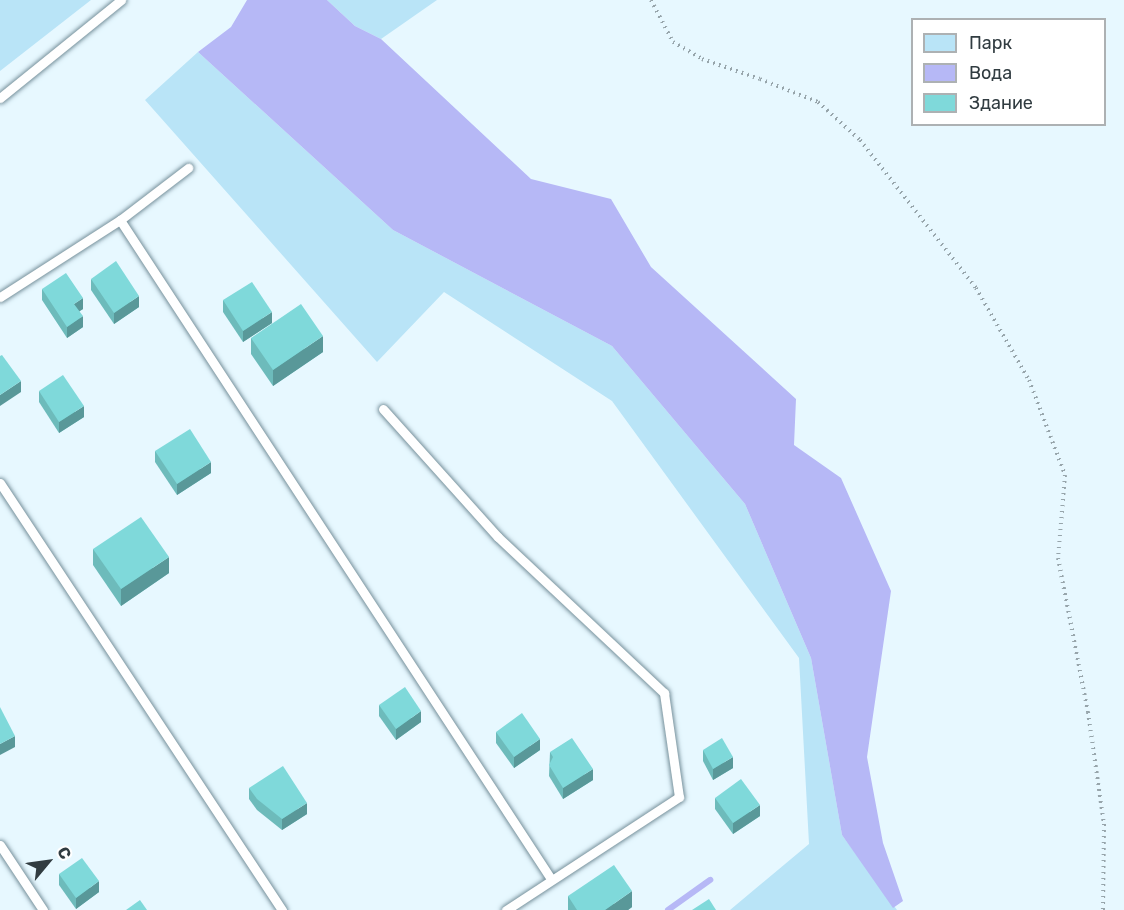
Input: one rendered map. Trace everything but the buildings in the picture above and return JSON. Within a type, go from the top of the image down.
[{"type":"lane","points":[[0,98],[121,0]]},
{"type":"lane","points":[[0,297],[120,220],[188,168]]},
{"type":"lane","points":[[120,220],[551,879]]},
{"type":"lane","points":[[383,409],[498,537],[664,693],[679,797],[506,910]]},
{"type":"lane","points":[[0,483],[282,910]]},
{"type":"lane","points":[[0,845],[43,910]]},
{"type":"path","points":[[651,0],[673,42],[702,59],[818,102],[860,140],[976,288],[1029,380],[1065,475],[1058,558],[1088,712],[1104,824],[1103,910]]},
{"type":"green space","points":[[0,0],[91,0],[0,71]]},
{"type":"green space","points":[[327,0],[437,0],[381,39],[355,26]]},
{"type":"green space","points":[[198,52],[393,230],[612,346],[745,504],[811,658],[842,835],[897,910],[730,910],[809,844],[799,658],[612,401],[444,292],[377,362],[145,100]]},
{"type":"water","points":[[247,0],[327,0],[355,26],[381,39],[531,179],[611,199],[651,267],[796,399],[794,445],[841,478],[891,591],[867,757],[883,843],[903,901],[893,908],[842,835],[811,658],[745,504],[612,346],[393,230],[198,52],[231,27]]},
{"type":"waterway","points":[[668,910],[710,880]]}]
